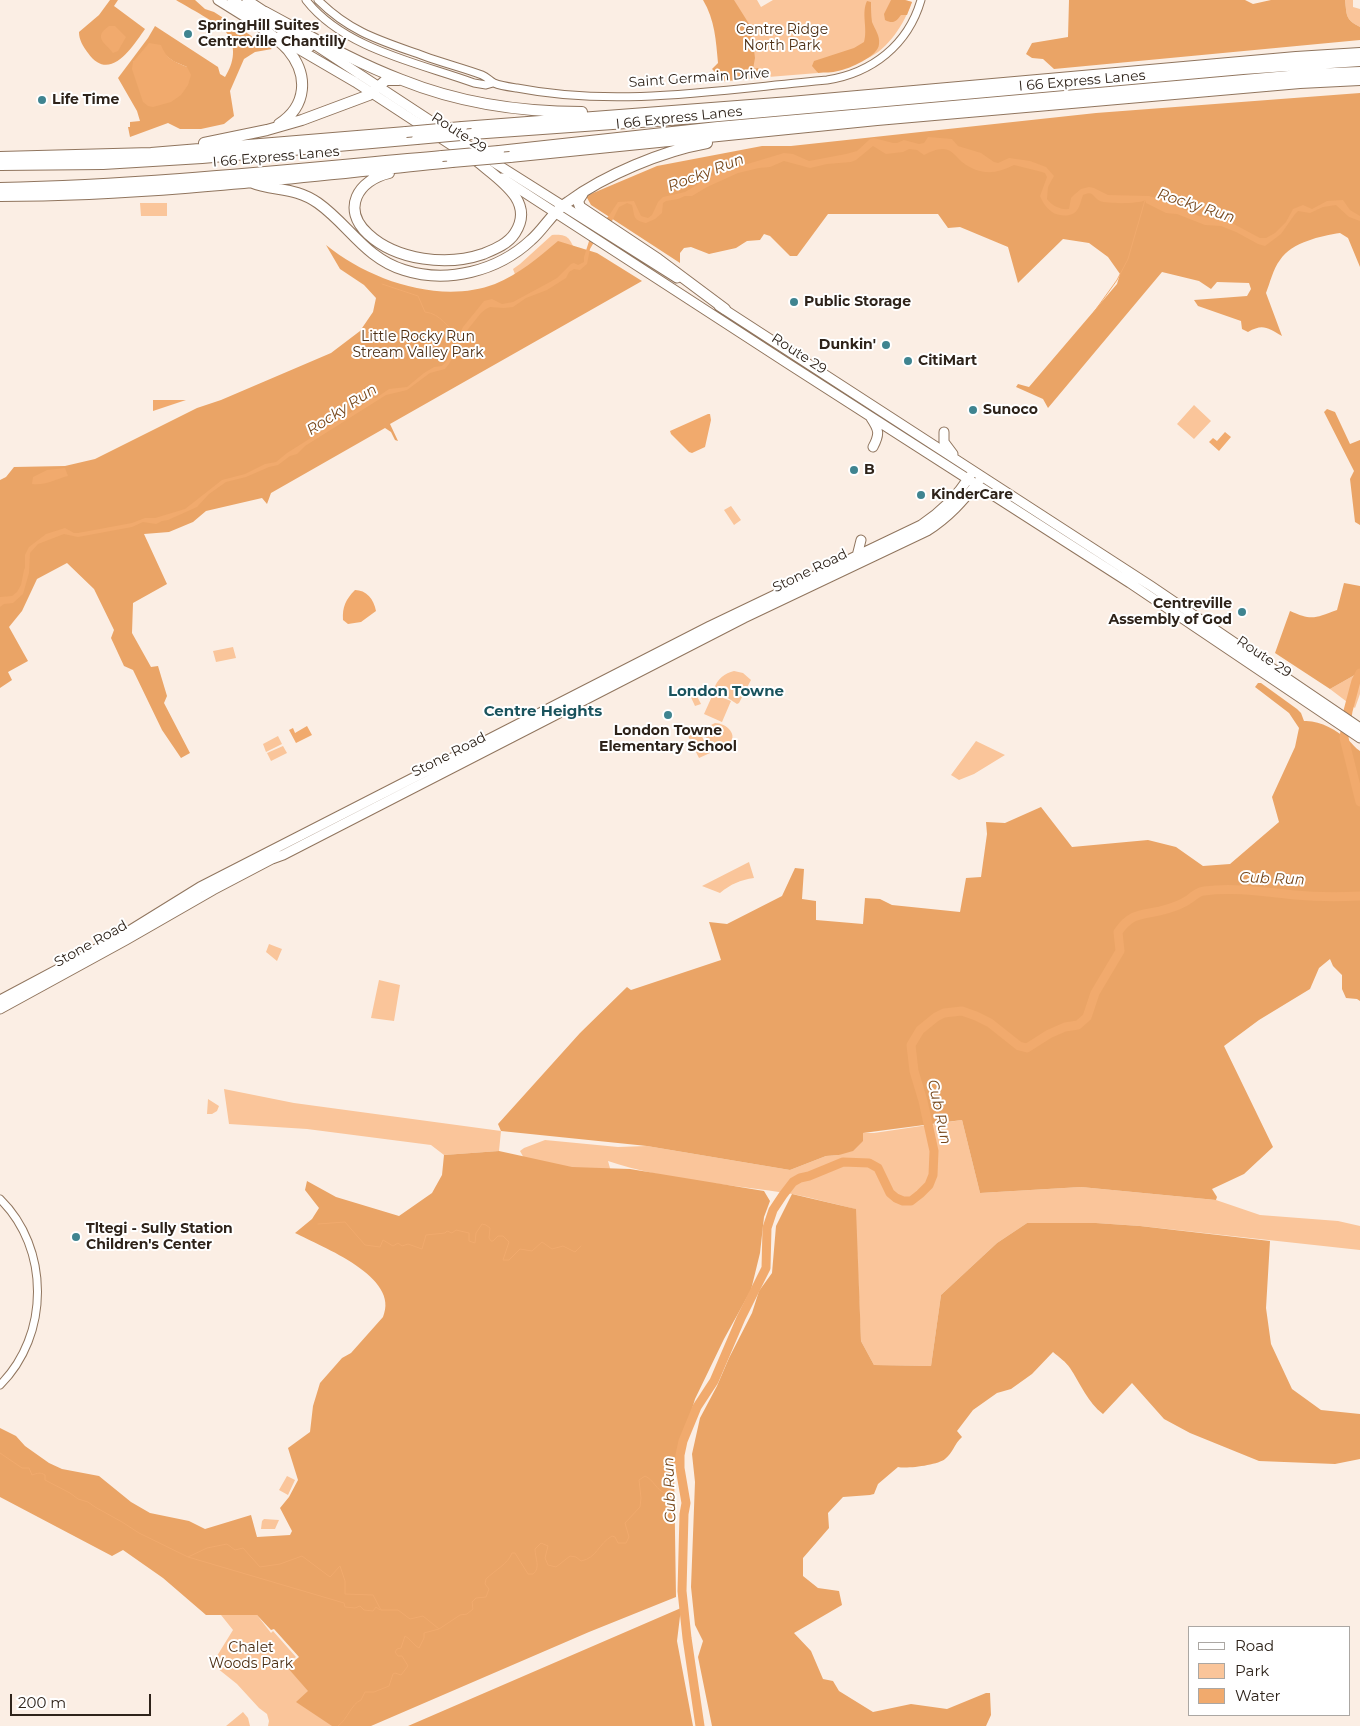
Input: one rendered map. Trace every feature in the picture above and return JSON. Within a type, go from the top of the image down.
[{"type":"highway","points":[[265,12],[335,50],[402,80],[439,92],[487,104],[513,108],[601,112],[618,116]]},
{"type":"highway","points":[[257,24],[287,48],[302,76],[302,93],[297,106],[284,120],[267,130]]},
{"type":"highway","points":[[0,157],[151,153],[912,92],[1287,57],[1360,53]]},
{"type":"highway","name":"I 66 Express Lanes","points":[[0,165],[96,164],[192,159],[472,134],[697,118],[1244,69],[1360,62]]},
{"type":"highway","name":"I 66 Express Lanes","points":[[0,188],[188,178],[499,151],[768,123],[1310,74],[1360,72]]},
{"type":"highway","points":[[151,153],[267,130],[302,120],[375,89],[386,80],[402,80]]},
{"type":"highway","points":[[0,196],[72,194],[250,182],[776,130],[1214,90],[1360,80]]},
{"type":"highway","points":[[250,182],[262,187],[285,189],[310,198],[331,214],[377,258],[396,267],[424,274],[444,275],[463,273],[504,260],[532,240],[560,209],[583,192],[638,164],[668,152],[699,144],[776,130]]},
{"type":"highway","points":[[430,164],[385,174],[368,181],[360,189],[357,196],[355,205],[356,215],[360,226],[366,233],[387,247],[426,260],[452,260],[471,257],[498,247],[513,236],[519,224],[520,209],[513,192],[477,161]]},
{"type":"highway","points":[[583,192],[578,200],[578,204],[592,220],[658,259],[725,309]]},
{"type":"main road","name":"Route 29","points":[[218,0],[257,24],[375,89],[560,209],[585,232],[1130,583],[1339,724],[1354,728]]},
{"type":"main road","points":[[232,0],[304,44],[342,62]]},
{"type":"main road","name":"Route 29","points":[[247,0],[342,62],[375,89],[477,161],[560,209],[592,220]]},
{"type":"main road","name":"Route 29","points":[[725,309],[1151,586],[1339,713],[1354,728],[1360,738]]},
{"type":"main road","points":[[869,416],[876,426],[878,433],[878,439],[873,447]]},
{"type":"main road","points":[[921,436],[936,438],[944,432],[944,442],[958,460]]},
{"type":"main road","name":"Stone Road","points":[[0,1009],[264,863],[283,855],[744,618],[927,531],[950,515],[972,482],[974,471]]},
{"type":"main road","name":"Stone Road","points":[[0,1000],[124,934],[200,887],[726,618],[921,525],[936,515],[972,482],[982,476]]},
{"type":"main road","points":[[857,556],[861,540]]},
{"type":"street","name":"Saint Germain Drive","points":[[306,0],[325,20],[366,45],[474,83],[486,85],[493,83]]},
{"type":"street","name":"Saint Germain Drive","points":[[318,0],[342,22],[360,32],[448,65],[483,75],[493,83],[552,93],[608,96],[690,93],[827,80],[847,76],[878,61],[897,44],[912,23],[921,0]]},
{"type":"street","points":[[0,1199],[19,1223],[27,1238],[37,1270],[38,1290],[36,1316],[30,1338],[17,1363],[0,1385]]},
{"type":"green space","points":[[110,0],[118,0],[114,6],[145,29],[120,59],[113,64],[104,65],[96,62],[88,53],[82,43],[79,32],[99,15]]},
{"type":"green space","points":[[176,0],[195,0],[205,9],[214,12],[272,49],[255,52],[244,59],[230,91],[234,116],[224,124],[201,129],[180,129],[168,123],[130,137],[128,127],[130,127],[130,122],[140,121],[137,111],[118,78],[155,26],[218,67],[220,74],[225,77],[230,66],[233,49],[226,32]],"holes":[[[164,54],[173,61],[187,67],[133,62]]]},
{"type":"green space","points":[[703,0],[734,0],[751,27],[755,58],[753,69],[758,68],[761,71],[762,78],[715,82],[716,73],[712,69],[718,63],[716,39],[710,15]]},
{"type":"green space","name":"Centre Ridge North Park","points":[[706,0],[757,0],[761,7],[773,0],[905,0],[912,2],[905,19],[895,35],[882,49],[866,59],[818,73],[731,80],[720,29]]},
{"type":"green space","points":[[891,0],[912,2],[907,15],[901,15],[896,21],[890,22],[885,20],[884,14]]},
{"type":"green space","points":[[1069,0],[1245,0],[1253,4],[1271,0],[1345,0],[1349,19],[1360,27],[1360,40],[1054,69],[1043,59],[1032,58],[1026,54],[1032,43],[1068,37]]},
{"type":"green space","points":[[1345,0],[1353,0],[1353,7],[1360,9],[1360,27],[1349,19]]},
{"type":"green space","points":[[867,1],[871,2],[872,22],[879,38],[878,49],[863,61],[849,68],[836,72],[818,73],[812,66],[814,61],[854,48],[864,42],[865,6]]},
{"type":"green space","points":[[1360,93],[1360,267],[1348,238],[1340,233],[1299,244],[1285,254],[1275,268],[1266,293],[1282,336],[1262,327],[1248,332],[1242,329],[1241,321],[1198,306],[1194,300],[1247,296],[1251,289],[1249,283],[1217,282],[1211,289],[1199,281],[1162,272],[1048,408],[1043,399],[1016,387],[1018,384],[1029,387],[1117,284],[1120,274],[1108,257],[1089,243],[1063,239],[1018,283],[1008,247],[960,227],[948,228],[938,214],[828,214],[797,256],[790,256],[770,236],[764,234],[760,240],[747,241],[736,248],[709,254],[691,247],[684,248],[680,253],[680,263],[591,205],[586,196],[657,166],[762,146],[791,146],[1096,113]]},
{"type":"green space","points":[[140,203],[167,203],[167,216],[141,216]]},
{"type":"green space","points":[[552,235],[562,235],[568,238],[576,252],[516,277],[513,269]]},
{"type":"green space","name":"Little Rocky Run Stream Valley Park","points":[[558,241],[597,253],[642,281],[390,424],[398,441],[385,428],[271,493],[267,504],[262,498],[206,511],[193,522],[169,532],[144,534],[167,584],[133,603],[132,633],[151,667],[158,666],[167,696],[164,703],[190,753],[181,758],[162,730],[133,670],[124,666],[111,638],[114,630],[94,589],[67,563],[37,579],[22,611],[9,627],[28,661],[8,672],[12,680],[0,688],[0,480],[6,477],[14,467],[65,466],[95,459],[197,408],[221,400],[331,353],[360,331],[373,312],[376,298],[364,285],[340,269],[326,245],[343,258],[384,278],[406,286],[451,292],[474,290],[504,280],[528,265]]},
{"type":"green space","points":[[1194,405],[1211,421],[1194,439],[1177,424]]},
{"type":"green space","points":[[1327,409],[1335,412],[1350,444],[1360,440],[1360,525],[1355,522],[1350,479],[1354,471],[1324,412]]},
{"type":"green space","points":[[731,506],[741,520],[734,525],[724,510]]},
{"type":"green space","points":[[1344,583],[1360,586],[1360,672],[1330,689],[1275,653],[1290,611],[1314,617],[1337,610]]},
{"type":"green space","points":[[233,647],[236,658],[216,662],[213,651]]},
{"type":"green space","points":[[734,671],[743,673],[751,680],[737,704],[714,689],[722,677]]},
{"type":"green space","points":[[1360,672],[1360,694],[1355,708],[1330,689]]},
{"type":"green space","points":[[1258,683],[1261,683],[1297,709],[1304,721],[1316,722],[1333,729],[1360,751],[1360,1001],[1346,998],[1342,989],[1342,975],[1333,966],[1330,959],[1319,968],[1310,989],[1259,1020],[1224,1046],[1273,1147],[1244,1174],[1212,1189],[1217,1197],[1216,1200],[1081,1187],[980,1193],[962,1120],[863,1133],[863,1141],[853,1151],[826,1156],[790,1170],[647,1146],[501,1131],[498,1124],[580,1033],[627,987],[631,990],[721,960],[709,922],[727,924],[782,896],[795,868],[804,869],[802,899],[816,901],[816,920],[863,924],[865,898],[880,899],[892,905],[960,912],[966,878],[981,877],[987,834],[986,822],[1005,823],[1041,807],[1072,847],[1148,840],[1176,847],[1203,866],[1230,864],[1279,822],[1272,797],[1295,747],[1299,728],[1289,713],[1255,687]]},
{"type":"green space","points":[[693,688],[701,704],[695,706],[688,691]]},
{"type":"green space","points":[[713,694],[731,701],[722,722],[704,714]]},
{"type":"green space","points":[[715,723],[727,727],[733,737],[727,746],[716,751],[704,734],[707,727]]},
{"type":"green space","points":[[697,726],[710,753],[699,758],[688,736],[693,733],[691,729]]},
{"type":"green space","points":[[278,736],[282,744],[266,752],[263,744]]},
{"type":"green space","points":[[976,741],[1005,755],[974,774],[959,780],[951,775]]},
{"type":"green space","points":[[283,746],[287,753],[271,761],[267,753]]},
{"type":"green space","points":[[749,862],[754,878],[736,883],[720,893],[702,886]]},
{"type":"green space","points":[[269,944],[282,949],[277,961],[266,952]]},
{"type":"green space","points":[[379,980],[400,985],[394,1021],[371,1018]]},
{"type":"green space","points":[[224,1089],[294,1103],[501,1131],[499,1151],[444,1155],[431,1145],[307,1129],[229,1124]]},
{"type":"green space","points":[[208,1099],[219,1106],[217,1111],[212,1114],[207,1114]]},
{"type":"green space","points":[[962,1120],[980,1193],[1081,1187],[1216,1200],[1260,1215],[1338,1221],[1360,1226],[1360,1250],[1140,1226],[1096,1223],[1027,1223],[997,1243],[941,1295],[931,1366],[874,1365],[861,1341],[855,1209],[792,1194],[676,1178],[608,1161],[615,1186],[541,1189],[520,1151],[545,1140],[618,1147],[647,1146],[790,1170],[826,1156],[839,1155],[863,1133]]},
{"type":"green space","points":[[499,1151],[572,1167],[630,1169],[764,1191],[770,1201],[764,1217],[760,1253],[751,1290],[724,1339],[695,1399],[674,1469],[676,1597],[589,1632],[371,1726],[332,1726],[296,1702],[308,1691],[287,1667],[299,1657],[274,1629],[271,1630],[257,1615],[206,1615],[163,1578],[123,1550],[112,1556],[0,1497],[0,1428],[16,1436],[25,1446],[49,1463],[62,1469],[99,1476],[131,1502],[150,1513],[189,1521],[205,1529],[251,1515],[257,1537],[290,1535],[292,1531],[280,1508],[289,1497],[298,1480],[288,1448],[310,1432],[313,1406],[320,1383],[342,1358],[351,1353],[383,1317],[385,1302],[381,1289],[356,1265],[295,1233],[312,1219],[319,1208],[305,1190],[307,1181],[336,1197],[399,1216],[432,1193],[442,1175],[444,1155]]},
{"type":"green space","points":[[792,1194],[856,1209],[861,1341],[874,1365],[931,1366],[941,1295],[997,1243],[1027,1223],[1096,1223],[1140,1226],[1270,1241],[1266,1308],[1271,1344],[1292,1389],[1321,1410],[1360,1414],[1360,1459],[1335,1464],[1259,1461],[1190,1433],[1164,1419],[1132,1383],[1103,1414],[1089,1399],[1068,1366],[1053,1352],[1032,1374],[1011,1389],[997,1393],[973,1410],[957,1431],[962,1437],[945,1459],[922,1466],[898,1467],[878,1484],[874,1494],[843,1497],[828,1513],[829,1528],[803,1558],[803,1576],[818,1588],[839,1591],[842,1605],[794,1633],[811,1651],[823,1679],[833,1681],[839,1691],[873,1712],[911,1704],[947,1709],[990,1693],[991,1715],[986,1726],[712,1726],[698,1657],[703,1641],[695,1625],[691,1587],[695,1482],[692,1454],[700,1418],[752,1313],[759,1291],[772,1273],[776,1226]]},
{"type":"green space","points":[[287,1476],[295,1480],[288,1495],[279,1490]]},
{"type":"green space","points":[[264,1519],[279,1520],[275,1529],[261,1529]]},
{"type":"green space","points":[[681,1608],[677,1641],[693,1726],[408,1726]]},
{"type":"green space","name":"Chalet Woods Park","points":[[221,1615],[257,1615],[271,1633],[273,1631],[296,1657],[292,1660],[343,1726],[268,1726],[267,1714],[237,1684],[212,1664],[233,1630]]},
{"type":"green space","name":"Chalet Woods Park","points":[[243,1712],[248,1718],[250,1726],[226,1726]]},
{"type":"water","points":[[109,26],[115,26],[126,37],[118,51],[113,53],[101,37],[101,34]]},
{"type":"water","points":[[149,43],[161,45],[168,57],[187,67],[191,75],[188,85],[181,95],[171,102],[153,107],[143,102],[132,69],[133,62]]},
{"type":"water","name":"Rocky Run","points":[[928,137],[952,139],[958,146],[981,153],[994,162],[998,163],[1009,158],[1030,161],[1046,167],[1054,176],[1048,187],[1047,199],[1054,206],[1063,209],[1069,209],[1071,198],[1081,189],[1089,187],[1108,195],[1149,196],[1199,216],[1230,222],[1260,238],[1266,238],[1275,233],[1286,222],[1293,209],[1303,205],[1312,209],[1327,201],[1343,200],[1350,210],[1360,216],[1360,221],[1349,217],[1336,205],[1323,207],[1310,213],[1298,211],[1281,234],[1265,246],[1221,226],[1205,225],[1177,214],[1166,213],[1146,203],[1145,200],[1130,203],[1109,203],[1100,201],[1089,193],[1083,195],[1075,213],[1061,215],[1050,210],[1040,196],[1047,177],[1045,173],[1014,165],[1000,171],[987,172],[968,166],[952,152],[943,149],[924,155],[917,150],[909,149],[903,152],[886,154],[873,146],[851,162],[810,168],[784,161],[770,167],[738,173],[692,196],[666,201],[663,203],[662,213],[646,223],[636,219],[632,205],[627,203],[619,207],[612,221],[604,225],[590,249],[587,264],[580,270],[574,269],[569,272],[566,278],[547,290],[526,298],[513,307],[490,307],[486,309],[465,333],[445,369],[430,373],[407,390],[386,395],[278,465],[226,482],[209,494],[197,507],[168,520],[156,524],[143,522],[132,527],[78,537],[64,534],[38,544],[30,553],[29,573],[23,594],[13,603],[4,604],[0,607],[0,597],[12,596],[21,585],[25,568],[25,555],[29,547],[46,534],[65,528],[78,533],[132,523],[145,518],[155,518],[185,509],[222,480],[245,474],[265,464],[276,462],[363,405],[370,398],[376,398],[389,389],[407,387],[434,367],[442,366],[446,362],[463,327],[484,301],[492,299],[502,304],[513,302],[557,278],[571,264],[578,265],[584,262],[590,238],[618,202],[634,201],[641,216],[648,218],[652,215],[658,202],[663,197],[685,192],[711,176],[784,153],[793,154],[809,161],[846,154],[857,151],[870,139],[874,138],[893,143],[904,140],[919,144],[924,143]]},
{"type":"water","points":[[153,400],[186,400],[153,411]]},
{"type":"water","points":[[710,414],[711,420],[705,447],[692,453],[689,452],[670,431]]},
{"type":"water","points":[[1225,432],[1231,437],[1219,451],[1209,442],[1213,438],[1217,441]]},
{"type":"water","points":[[65,468],[68,476],[46,483],[32,484],[33,477],[47,470]]},
{"type":"water","points":[[355,590],[359,590],[369,596],[376,611],[361,622],[348,624],[343,620],[344,607]]},
{"type":"water","points":[[307,726],[312,735],[296,743],[289,730],[293,728],[295,733]]},
{"type":"waterway","points":[[1094,312],[1117,280],[1128,259],[1145,200]]},
{"type":"waterway","points":[[382,284],[418,296],[425,312],[436,315],[460,336]]},
{"type":"waterway","name":"Cub Run","points":[[1360,673],[1348,711],[1344,738],[1360,802]]},
{"type":"waterway","name":"Cub Run","points":[[700,1726],[682,1591],[686,1503],[680,1468],[680,1455],[683,1441],[697,1407],[714,1381],[741,1318],[766,1268],[767,1228],[773,1210],[793,1182],[843,1162],[869,1163],[878,1168],[890,1193],[903,1201],[911,1201],[929,1185],[933,1175],[934,1151],[914,1071],[911,1045],[920,1030],[944,1013],[962,1011],[990,1023],[1019,1046],[1027,1048],[1049,1034],[1065,1027],[1078,1025],[1087,1017],[1095,993],[1120,951],[1118,932],[1134,917],[1175,906],[1202,891],[1250,890],[1311,896],[1360,896]]},
{"type":"waterway","points":[[318,1224],[345,1222],[365,1245],[380,1247],[383,1240],[393,1246],[398,1243],[402,1246],[408,1244],[422,1249],[426,1235],[445,1233],[447,1231],[452,1233],[456,1230],[469,1233],[469,1241],[475,1243],[476,1233],[482,1224],[490,1228],[489,1238],[491,1241],[498,1236],[503,1236],[509,1242],[503,1260],[509,1260],[520,1249],[532,1251],[542,1242],[552,1249],[563,1246],[575,1252],[581,1246]]},
{"type":"waterway","points":[[0,1453],[22,1468],[29,1468],[32,1475],[39,1473],[45,1475],[45,1480],[78,1499],[88,1502],[139,1533],[188,1557],[207,1548],[227,1544],[235,1550],[243,1548],[260,1567],[280,1564],[302,1556],[330,1577],[340,1566],[345,1581],[345,1594],[373,1595],[381,1610],[398,1610],[410,1619],[423,1616],[439,1629],[473,1609],[472,1602],[476,1598],[486,1597],[489,1589],[485,1584],[486,1579],[504,1564],[512,1553],[515,1553],[528,1574],[533,1574],[537,1569],[535,1549],[541,1543],[548,1546],[545,1558],[548,1565],[556,1567],[570,1556],[576,1557],[581,1561],[591,1557],[612,1536],[615,1537],[618,1543],[626,1543],[629,1537],[625,1523],[640,1507],[639,1480],[645,1476],[659,1490],[665,1493],[670,1485],[669,1469],[680,1462]]},
{"type":"waterway","points":[[188,1557],[344,1603],[345,1607],[355,1608],[360,1606],[364,1610],[373,1611],[376,1607],[380,1610]]},
{"type":"waterway","points":[[338,1726],[361,1700],[365,1692],[374,1692],[389,1686],[393,1674],[401,1675],[408,1666],[402,1656],[398,1656],[395,1652],[401,1648],[405,1636],[419,1648],[424,1638],[424,1633],[439,1629]]},
{"type":"place","name":"SpringHill Suites Centreville Chantilly","points":[[188,34]]},
{"type":"place","name":"Life Time","points":[[42,100]]},
{"type":"place","name":"Public Storage","points":[[794,302]]},
{"type":"place","name":"Dunkin'","points":[[886,345]]},
{"type":"place","name":"CitiMart","points":[[908,361]]},
{"type":"place","name":"Sunoco","points":[[973,410]]},
{"type":"place","name":"B","points":[[854,470]]},
{"type":"place","name":"KinderCare","points":[[921,495]]},
{"type":"place","name":"Centreville Assembly of God","points":[[1242,612]]},
{"type":"place","name":"London Towne Elementary School","points":[[668,715]]},
{"type":"place","name":"Tltegi - Sully Station Children's Center","points":[[76,1237]]},
{"type":"district","name":"London Towne","points":[[726,692]]},
{"type":"district","name":"Centre Heights","points":[[543,712]]}]
